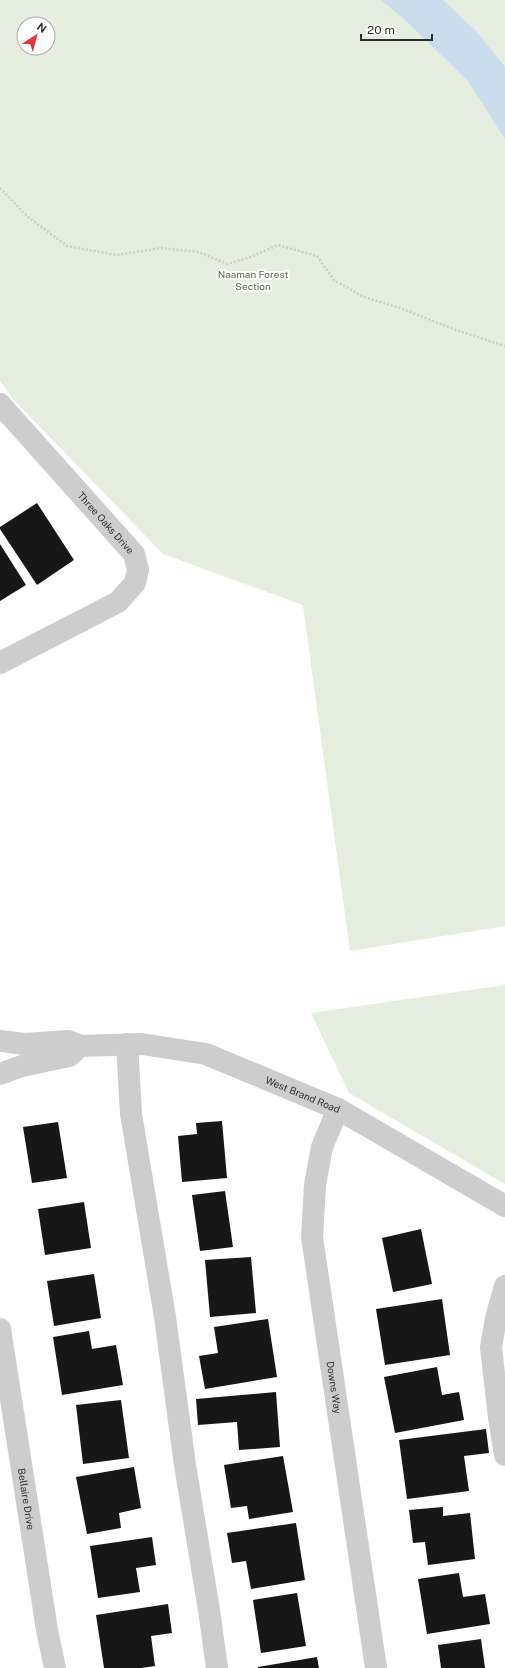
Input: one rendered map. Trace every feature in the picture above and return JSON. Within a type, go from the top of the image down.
[{"type":"street","name":"Three Oaks Drive","points":[[0,404],[134,554],[138,570],[135,583],[118,602],[0,663]]},
{"type":"street","name":"West Brand Road","points":[[0,1041],[25,1044],[68,1041],[80,1046],[142,1044],[206,1054],[338,1109],[505,1206]]},
{"type":"street","points":[[127,1044],[131,1114],[165,1318],[185,1465],[217,1668]]},
{"type":"street","points":[[0,1074],[22,1066],[69,1056],[80,1046]]},
{"type":"street","name":"Downs Way","points":[[338,1109],[322,1146],[315,1185],[312,1237],[376,1668]]},
{"type":"street","points":[[505,1286],[496,1318],[491,1347],[505,1455]]},
{"type":"street","name":"Bellaire Drive","points":[[0,1329],[45,1614],[55,1668]]},
{"type":"path","points":[[0,188],[28,216],[67,246],[117,254],[161,248],[199,252],[226,264],[251,257],[278,244],[318,256],[334,280],[364,297],[400,308],[456,330],[505,346]]},
{"type":"green space","name":"Naaman Forest Section","points":[[0,0],[505,0],[505,926],[350,951],[303,605],[163,554],[14,400],[0,381]]},
{"type":"green space","points":[[505,985],[505,1184],[349,1093],[311,1013]]},
{"type":"water","points":[[381,0],[443,0],[476,31],[505,67],[505,139],[468,81],[405,20]]},
{"type":"building","points":[[37,503],[74,560],[37,585],[0,527]]},
{"type":"building","points":[[0,544],[26,585],[0,601]]},
{"type":"building","points":[[222,1121],[227,1178],[182,1182],[178,1136],[197,1134],[196,1123]]},
{"type":"building","points":[[58,1122],[67,1178],[32,1183],[23,1127]]},
{"type":"building","points":[[225,1191],[233,1247],[200,1251],[192,1195]]},
{"type":"building","points":[[84,1202],[91,1248],[45,1255],[38,1209]]},
{"type":"building","points":[[421,1229],[432,1284],[393,1292],[382,1238]]},
{"type":"building","points":[[251,1257],[256,1313],[210,1317],[205,1260]]},
{"type":"building","points":[[94,1274],[101,1318],[54,1326],[47,1281]]},
{"type":"building","points":[[442,1299],[450,1355],[385,1365],[376,1309]]},
{"type":"building","points":[[268,1319],[277,1377],[205,1389],[199,1356],[218,1353],[214,1327]]},
{"type":"building","points":[[89,1331],[92,1349],[116,1345],[123,1385],[62,1395],[53,1337]]},
{"type":"building","points":[[437,1367],[442,1395],[459,1392],[464,1420],[395,1433],[384,1377]]},
{"type":"building","points":[[276,1392],[280,1447],[239,1450],[237,1422],[198,1425],[196,1399]]},
{"type":"building","points":[[121,1400],[129,1458],[83,1464],[76,1405]]},
{"type":"building","points":[[486,1429],[489,1453],[464,1456],[469,1491],[407,1499],[399,1440]]},
{"type":"building","points":[[283,1456],[293,1512],[249,1519],[247,1506],[231,1508],[224,1465]]},
{"type":"building","points":[[134,1467],[141,1508],[119,1513],[121,1528],[87,1534],[76,1477]]},
{"type":"building","points":[[443,1507],[443,1516],[470,1513],[475,1559],[428,1565],[425,1542],[413,1543],[409,1510]]},
{"type":"building","points":[[296,1523],[305,1580],[251,1589],[246,1561],[232,1563],[227,1533]]},
{"type":"building","points":[[152,1537],[156,1565],[136,1568],[140,1592],[98,1598],[90,1546]]},
{"type":"building","points":[[459,1573],[463,1597],[485,1594],[490,1624],[427,1634],[418,1579]]},
{"type":"building","points":[[297,1593],[306,1646],[261,1653],[253,1600]]},
{"type":"building","points":[[168,1604],[172,1633],[151,1636],[155,1666],[141,1668],[104,1668],[96,1615]]},
{"type":"building","points":[[481,1639],[485,1668],[441,1668],[438,1645]]},
{"type":"building","points":[[317,1657],[319,1668],[258,1668],[258,1667]]}]
